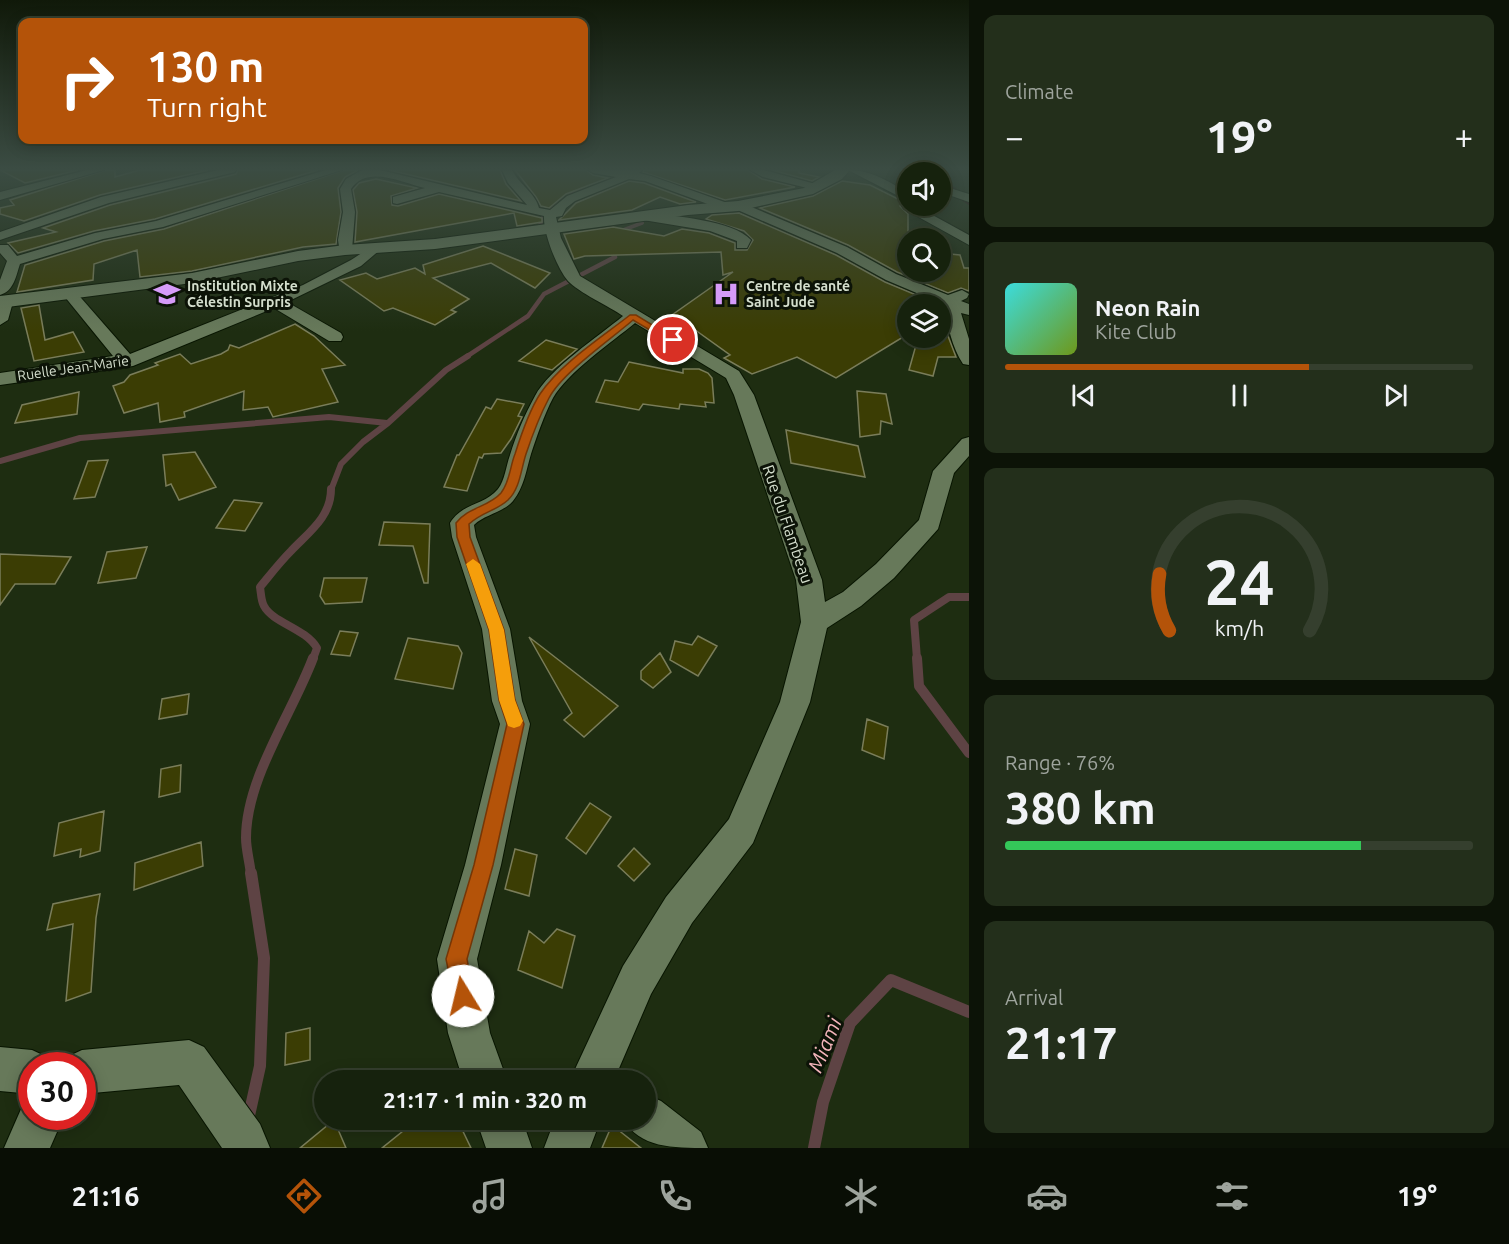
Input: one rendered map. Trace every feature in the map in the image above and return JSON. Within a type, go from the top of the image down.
[{"type":"street","points":[[0,237],[36,224]]},
{"type":"street","points":[[14,261],[100,236],[159,224]]},
{"type":"street","points":[[345,250],[344,234],[346,224]]},
{"type":"street","points":[[2,298],[70,294],[192,278],[298,256],[345,250],[435,244],[539,224]]},
{"type":"street","name":"Rue du Flambeau","points":[[552,224],[558,253],[574,279],[733,375],[744,395],[809,580],[815,622],[795,702],[741,831],[679,910],[637,980],[598,1070]]},
{"type":"street","points":[[683,224],[723,231],[741,237],[744,240],[742,245]]},
{"type":"street","points":[[775,224],[842,250],[891,277],[969,310]]},
{"type":"street","points":[[939,224],[969,241]]},
{"type":"street","points":[[0,246],[14,261]]},
{"type":"street","name":"Ruelle Jean-Marie","points":[[0,378],[128,362],[335,275],[374,249]]},
{"type":"street","points":[[0,320],[2,298],[14,261]]},
{"type":"street","points":[[969,293],[952,299],[955,326],[969,360]]},
{"type":"street","points":[[70,294],[128,362]]},
{"type":"street","points":[[274,301],[335,337]]},
{"type":"street","points":[[482,1070],[469,1033],[457,959],[483,865],[516,724],[507,700],[496,630],[464,537],[462,523],[474,512],[491,506],[504,497],[508,491],[545,395],[567,371],[633,316]]},
{"type":"street","points":[[815,622],[852,599],[885,571],[930,523],[944,471],[969,443]]},
{"type":"street","points":[[96,1071],[189,1062],[244,1140],[247,1148]]},
{"type":"street","points":[[0,1069],[18,1071]]},
{"type":"street","points":[[656,1126],[685,1148]]},
{"type":"street","points":[[27,1148],[35,1130]]},
{"type":"street","points":[[503,1130],[509,1148]]},
{"type":"street","points":[[567,1148],[574,1130]]},
{"type":"building","points":[[56,224],[132,224],[94,231],[18,253],[8,243],[56,232],[43,228]]},
{"type":"building","points":[[181,224],[339,224],[336,244],[303,247],[192,271],[140,277],[137,250],[94,264],[93,280],[17,292],[25,265],[104,241]]},
{"type":"building","points":[[356,224],[456,224],[355,242]]},
{"type":"building","points":[[720,224],[763,224],[836,255],[885,282],[914,294],[897,294],[897,341],[836,378],[797,357],[752,374],[724,358],[730,355],[691,327],[674,330],[662,322],[733,272],[723,275],[721,252],[585,256],[574,259],[564,234],[613,227],[664,236],[682,229],[709,233],[735,243],[735,250],[747,250],[753,240],[744,231]]},
{"type":"building","points":[[797,224],[908,224],[908,228],[897,228],[897,272],[848,245]]},
{"type":"building","points":[[483,246],[550,273],[535,288],[491,263],[433,278],[469,299],[451,310],[456,312],[435,325],[393,308],[384,311],[340,280],[366,273],[377,279],[415,268],[425,274],[423,265]]},
{"type":"building","points":[[951,254],[960,255],[964,268],[969,268],[969,291],[961,288],[948,293],[921,282],[951,282]]},
{"type":"building","points":[[39,305],[45,340],[73,332],[84,352],[34,361],[21,308]]},
{"type":"building","points":[[295,324],[314,336],[345,365],[322,369],[338,402],[273,417],[268,407],[243,410],[244,391],[184,412],[185,417],[160,422],[158,403],[124,413],[113,386],[124,382],[130,375],[180,354],[191,364],[221,354],[228,350],[230,345],[239,348]]},
{"type":"building","points":[[546,340],[577,349],[552,370],[519,361]]},
{"type":"building","points":[[951,344],[956,357],[938,357],[933,376],[909,370],[915,348],[951,348]]},
{"type":"building","points":[[629,362],[683,373],[683,369],[699,369],[708,373],[712,378],[714,403],[705,402],[706,407],[680,404],[679,409],[643,404],[639,410],[596,402],[605,380],[618,382]]},
{"type":"building","points":[[857,391],[886,394],[892,424],[881,421],[880,434],[860,437]]},
{"type":"building","points":[[79,392],[77,414],[15,423],[22,405]]},
{"type":"building","points":[[497,399],[524,404],[518,416],[522,417],[511,439],[501,453],[484,454],[482,458],[479,457],[467,491],[444,487],[457,455],[486,407],[491,409]]},
{"type":"building","points":[[786,430],[858,446],[865,477],[791,463]]},
{"type":"building","points":[[195,452],[216,487],[179,500],[171,484],[166,486],[163,455]]},
{"type":"building","points":[[108,460],[95,497],[74,499],[88,461]]},
{"type":"building","points":[[234,500],[262,503],[245,531],[216,528]]},
{"type":"building","points":[[384,522],[430,524],[428,583],[424,583],[413,546],[379,545]]},
{"type":"building","points":[[147,547],[136,578],[98,583],[107,552]]},
{"type":"building","points":[[0,554],[71,557],[55,584],[15,584],[0,605]]},
{"type":"building","points":[[324,578],[367,578],[362,602],[325,604],[320,596]]},
{"type":"building","points":[[340,631],[358,633],[350,656],[331,654]]},
{"type":"building","points":[[698,636],[717,646],[698,676],[670,660],[675,641],[692,645]]},
{"type":"building","points":[[529,637],[618,706],[584,737],[564,720],[572,713]]},
{"type":"building","points":[[408,638],[458,646],[462,653],[453,689],[395,679]]},
{"type":"building","points":[[660,653],[671,672],[653,688],[641,679],[641,671]]},
{"type":"building","points":[[189,694],[187,714],[159,719],[162,699]]},
{"type":"building","points":[[867,719],[888,727],[884,759],[862,750]]},
{"type":"building","points":[[181,765],[180,792],[159,797],[161,769]]},
{"type":"building","points":[[590,803],[611,817],[586,854],[566,838]]},
{"type":"building","points":[[104,811],[100,851],[80,857],[81,849],[54,856],[59,823]]},
{"type":"building","points":[[201,842],[203,866],[134,890],[135,863]]},
{"type":"building","points":[[634,848],[650,864],[634,881],[618,866]]},
{"type":"building","points":[[515,849],[537,855],[529,896],[505,889]]},
{"type":"building","points":[[100,894],[91,992],[66,1001],[73,924],[47,930],[53,904]]},
{"type":"building","points":[[557,929],[575,936],[562,988],[518,970],[529,931],[544,943]]},
{"type":"building","points":[[310,1028],[310,1060],[285,1065],[286,1033]]},
{"type":"building","points":[[322,1130],[338,1130],[346,1148],[300,1148]]},
{"type":"building","points":[[404,1130],[462,1130],[471,1148],[382,1148]]},
{"type":"building","points":[[610,1130],[618,1130],[641,1148],[602,1148]]},
{"type":"waterway","points":[[618,232],[640,224]]},
{"type":"waterway","points":[[611,248],[613,253]]},
{"type":"waterway","points":[[466,357],[528,316],[544,294],[615,257],[613,253]]},
{"type":"waterway","points":[[331,490],[341,464],[363,442],[388,423],[446,370],[468,356]]},
{"type":"waterway","points":[[0,461],[80,438],[329,417],[387,423]]},
{"type":"waterway","points":[[313,659],[317,648],[312,641],[268,612],[262,602],[260,587],[318,523],[327,508],[331,489]]},
{"type":"waterway","name":"Miami","points":[[917,659],[914,620],[949,597],[969,597]]},
{"type":"waterway","points":[[251,875],[246,838],[248,815],[254,792],[272,746],[313,658]]},
{"type":"waterway","name":"Miami","points":[[917,658],[919,686],[969,753]]},
{"type":"waterway","points":[[248,1120],[260,1066],[264,958],[251,873]]},
{"type":"waterway","name":"Miami","points":[[814,1148],[823,1102],[850,1023],[891,980],[969,1012]]},
{"type":"slow traffic","points":[[473,564],[496,630],[507,700],[514,721]]},
{"type":"place","name":"Institution Mixte Célestin Surpris","points":[[167,294]]},
{"type":"place","name":"Centre de santé Saint Jude","points":[[726,294]]},
{"type":"route","points":[[463,996],[457,959],[483,865],[516,724],[507,700],[496,630],[464,537],[462,523],[474,512],[491,506],[504,497],[512,485],[521,453],[545,395],[567,371],[621,324],[633,316],[673,340]]}]
